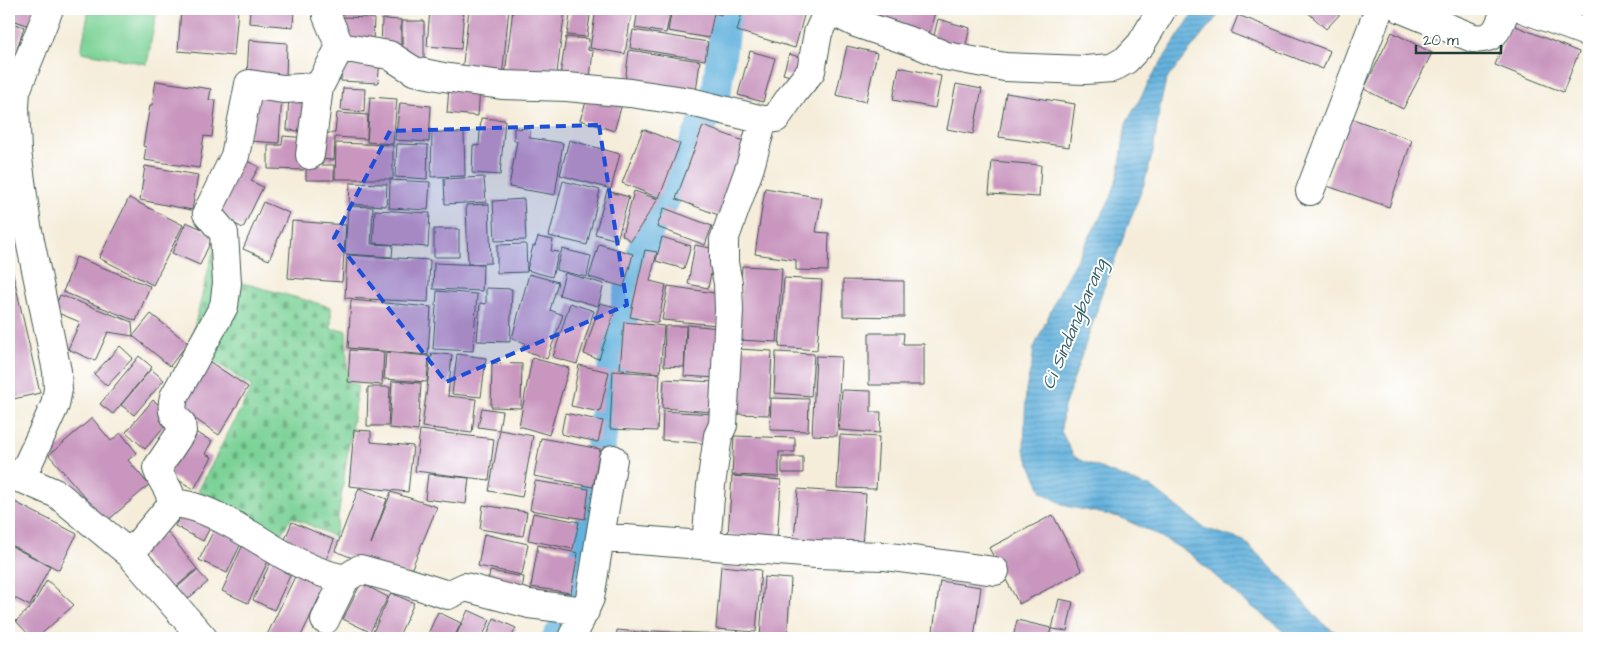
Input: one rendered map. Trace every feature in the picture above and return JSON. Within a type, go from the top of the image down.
[{"type":"street","points":[[48,9],[12,90],[21,182],[35,271],[57,371],[58,389],[55,405],[15,476],[57,494],[130,554],[203,638]]},
{"type":"street","points":[[326,9],[340,47]]},
{"type":"street","points":[[340,47],[389,56],[414,71],[443,77],[502,85],[567,87],[630,93],[691,102],[763,120],[776,118],[811,71],[818,34],[828,10],[856,23],[918,44],[946,56],[1005,67],[1085,70],[1112,68],[1126,60],[1141,44],[1162,9]]},
{"type":"street","points":[[1310,192],[1379,9]]},
{"type":"street","points":[[1402,9],[1473,38],[1482,39],[1490,37],[1496,31],[1506,9]]},
{"type":"street","points":[[1524,9],[1589,33]]},
{"type":"street","points":[[310,155],[319,87],[340,47]]},
{"type":"street","points":[[130,554],[172,504],[172,494],[159,476],[157,468],[182,431],[181,423],[176,420],[171,406],[174,397],[224,306],[227,283],[224,233],[207,213],[235,156],[249,84],[283,89],[319,87]]},
{"type":"street","points":[[706,545],[711,485],[718,436],[723,425],[729,310],[728,283],[724,263],[724,240],[750,167],[763,120]]},
{"type":"street","points":[[325,620],[340,593],[345,579],[360,569],[448,595],[465,587],[529,604],[575,609],[590,598],[613,458]]},
{"type":"street","points":[[172,504],[190,505],[233,525],[285,556],[315,571],[345,579]]},
{"type":"street","points":[[600,537],[816,554],[884,556],[995,571]]},
{"type":"street","points":[[572,638],[575,609]]},
{"type":"highlighted area","points":[[599,125],[627,305],[446,382],[334,238],[390,131]]},
{"type":"green space","points":[[89,9],[157,9],[147,64],[81,52]]},
{"type":"green space","points":[[216,239],[232,280],[331,307],[331,329],[346,330],[348,383],[358,385],[335,537],[292,517],[281,534],[198,491],[252,387],[190,344]]},
{"type":"water","name":"Ci Sindangbarang","points":[[1196,9],[1223,9],[1166,80],[1153,152],[1144,184],[1101,295],[1063,410],[1061,431],[1073,455],[1078,459],[1143,485],[1150,486],[1204,528],[1244,541],[1287,583],[1322,623],[1345,638],[1289,638],[1278,626],[1243,600],[1189,553],[1154,533],[1119,517],[1066,506],[1042,492],[1024,450],[1026,389],[1034,348],[1063,284],[1111,198],[1119,171],[1126,124],[1154,73]]},
{"type":"building","points":[[9,9],[35,9],[30,26],[9,19]]},
{"type":"building","points":[[181,9],[238,9],[234,56],[178,51]]},
{"type":"building","points":[[250,9],[294,9],[293,27],[249,23]]},
{"type":"building","points":[[430,9],[464,9],[461,49],[427,46]]},
{"type":"building","points":[[469,9],[509,9],[502,77],[462,72]]},
{"type":"building","points":[[513,9],[565,9],[556,81],[505,74]]},
{"type":"building","points":[[571,9],[591,9],[587,37],[567,35]]},
{"type":"building","points":[[596,9],[632,9],[625,54],[590,48]]},
{"type":"building","points":[[638,9],[671,9],[666,33],[635,28]]},
{"type":"building","points":[[672,9],[722,9],[721,15],[714,13],[709,38],[668,31]]},
{"type":"building","points":[[743,9],[795,9],[805,12],[795,48],[737,31]]},
{"type":"building","points":[[881,9],[936,9],[927,41],[877,28]]},
{"type":"building","points":[[1304,9],[1345,9],[1326,29]]},
{"type":"building","points":[[1569,9],[1589,9],[1589,17]]},
{"type":"building","points":[[1238,15],[1330,51],[1323,69],[1231,33]]},
{"type":"building","points":[[343,17],[374,18],[373,42],[343,41]]},
{"type":"building","points":[[382,19],[401,20],[401,51],[381,51]]},
{"type":"building","points":[[938,19],[970,28],[964,52],[932,44]]},
{"type":"building","points":[[402,21],[424,21],[424,62],[402,62]]},
{"type":"building","points":[[9,22],[24,27],[12,65],[9,64]]},
{"type":"building","points":[[1511,24],[1579,52],[1563,92],[1495,65]]},
{"type":"building","points":[[633,30],[708,42],[705,60],[630,48]]},
{"type":"building","points":[[1392,32],[1432,53],[1403,109],[1364,89]]},
{"type":"building","points":[[566,37],[589,39],[588,50],[593,51],[589,86],[559,82]]},
{"type":"building","points":[[249,40],[287,43],[286,78],[247,76]]},
{"type":"building","points":[[847,46],[877,53],[866,102],[836,95]]},
{"type":"building","points":[[629,50],[700,61],[695,100],[624,90]]},
{"type":"building","points":[[750,51],[775,58],[763,102],[738,95]]},
{"type":"building","points":[[789,54],[803,58],[797,78],[783,74]]},
{"type":"building","points":[[342,58],[380,60],[378,83],[341,81]]},
{"type":"building","points":[[899,67],[941,76],[935,108],[893,100]]},
{"type":"building","points":[[156,81],[211,89],[209,100],[216,100],[212,137],[204,136],[199,168],[144,160],[146,147],[143,146]]},
{"type":"building","points":[[956,84],[982,89],[973,134],[947,129]]},
{"type":"building","points":[[449,87],[480,89],[478,116],[447,113]]},
{"type":"building","points":[[343,88],[365,89],[364,112],[341,110]]},
{"type":"building","points":[[590,90],[623,101],[614,131],[580,120]]},
{"type":"building","points":[[252,92],[282,94],[279,143],[249,141]]},
{"type":"building","points":[[1006,93],[1075,104],[1069,147],[999,137]]},
{"type":"building","points":[[289,96],[314,98],[312,132],[287,130]]},
{"type":"building","points":[[370,97],[397,99],[393,144],[367,142]]},
{"type":"building","points":[[400,103],[431,106],[429,142],[395,140]]},
{"type":"building","points":[[337,113],[368,115],[367,139],[335,137],[334,160],[314,159],[315,133],[335,133]]},
{"type":"building","points":[[481,118],[505,120],[500,175],[472,173],[473,145],[479,146]]},
{"type":"building","points":[[1350,118],[1412,140],[1389,207],[1327,186]]},
{"type":"building","points":[[703,126],[749,143],[721,216],[676,199]]},
{"type":"building","points":[[514,128],[530,129],[530,138],[563,143],[555,195],[509,187],[517,141],[514,141]]},
{"type":"building","points":[[643,129],[680,144],[659,198],[622,183]]},
{"type":"building","points":[[432,132],[464,133],[465,176],[431,177]]},
{"type":"building","points":[[283,136],[306,138],[304,170],[268,169],[268,145],[282,145]]},
{"type":"building","points":[[569,140],[620,154],[611,189],[560,175]]},
{"type":"building","points":[[336,143],[393,145],[393,179],[335,179]]},
{"type":"building","points":[[397,144],[428,145],[427,179],[395,177]]},
{"type":"building","points":[[239,157],[259,167],[251,181],[263,187],[243,228],[211,212]]},
{"type":"building","points":[[992,161],[1041,165],[1039,197],[989,194]]},
{"type":"building","points":[[306,165],[334,165],[334,180],[306,180]]},
{"type":"building","points":[[145,166],[198,175],[192,210],[140,200]]},
{"type":"building","points":[[484,177],[486,202],[445,204],[444,179]]},
{"type":"building","points":[[390,180],[430,182],[428,210],[389,208]]},
{"type":"building","points":[[563,181],[600,190],[587,245],[549,236]]},
{"type":"building","points":[[350,183],[387,184],[386,206],[349,204]]},
{"type":"building","points":[[765,188],[822,198],[816,232],[829,233],[828,271],[796,270],[796,260],[755,254]]},
{"type":"building","points":[[607,191],[629,197],[617,240],[595,234]]},
{"type":"building","points":[[634,191],[658,199],[631,241],[622,235]]},
{"type":"building","points":[[129,198],[183,225],[153,285],[99,258]]},
{"type":"building","points":[[524,199],[526,240],[495,241],[493,201]]},
{"type":"building","points":[[263,202],[289,213],[269,260],[243,249]]},
{"type":"building","points":[[489,204],[491,263],[468,264],[466,205]]},
{"type":"building","points":[[348,206],[373,207],[371,244],[393,245],[392,257],[345,254]]},
{"type":"building","points":[[664,208],[712,226],[705,245],[657,227]]},
{"type":"building","points":[[375,210],[430,213],[428,247],[373,243]]},
{"type":"building","points":[[292,221],[346,225],[342,282],[288,278]]},
{"type":"building","points":[[186,222],[214,234],[200,265],[172,253]]},
{"type":"building","points":[[434,229],[459,229],[459,257],[434,257]]},
{"type":"building","points":[[538,237],[553,240],[551,251],[559,252],[552,277],[527,270],[533,246],[535,246]]},
{"type":"building","points":[[662,237],[691,246],[684,269],[656,261]]},
{"type":"building","points":[[526,244],[527,272],[497,273],[497,245]]},
{"type":"building","points":[[599,244],[633,254],[624,287],[589,277]]},
{"type":"building","points":[[695,245],[716,249],[708,288],[688,284]]},
{"type":"building","points":[[562,249],[591,256],[587,277],[556,270]]},
{"type":"building","points":[[645,250],[657,252],[650,281],[666,285],[658,323],[630,317]]},
{"type":"building","points":[[347,255],[430,260],[428,302],[345,298]]},
{"type":"building","points":[[9,256],[40,393],[9,400]]},
{"type":"building","points":[[76,257],[150,286],[136,321],[63,292]]},
{"type":"building","points":[[434,263],[483,265],[482,291],[433,289]]},
{"type":"building","points":[[742,266],[782,268],[777,342],[738,340]]},
{"type":"building","points":[[565,273],[604,284],[598,306],[559,295]]},
{"type":"building","points":[[529,274],[558,282],[550,310],[563,315],[547,359],[522,349],[525,343],[512,338]]},
{"type":"building","points":[[784,278],[822,280],[817,350],[779,347]]},
{"type":"building","points":[[843,280],[904,281],[904,317],[843,316]]},
{"type":"building","points":[[668,286],[721,294],[718,325],[662,320]]},
{"type":"building","points":[[486,288],[512,289],[510,342],[477,341],[480,303],[486,304]]},
{"type":"building","points":[[437,291],[477,294],[473,351],[433,349]]},
{"type":"building","points":[[60,295],[132,322],[133,336],[108,332],[95,361],[68,349],[80,322],[53,311]]},
{"type":"building","points":[[351,300],[431,307],[428,355],[348,348]]},
{"type":"building","points":[[570,303],[594,311],[577,364],[553,357]]},
{"type":"building","points":[[600,303],[616,307],[599,359],[584,354]]},
{"type":"building","points":[[151,314],[188,343],[170,366],[133,336]]},
{"type":"building","points":[[624,322],[664,326],[660,373],[620,369]]},
{"type":"building","points":[[687,325],[721,328],[718,378],[684,376]]},
{"type":"building","points":[[665,326],[686,326],[684,367],[664,366]]},
{"type":"building","points":[[869,333],[904,333],[903,344],[924,344],[924,385],[869,385]]},
{"type":"building","points":[[120,346],[133,358],[107,386],[94,374]]},
{"type":"building","points":[[739,349],[772,351],[769,415],[737,414]]},
{"type":"building","points":[[350,350],[384,352],[382,385],[348,382]]},
{"type":"building","points":[[386,352],[429,356],[427,382],[384,379]]},
{"type":"building","points":[[776,352],[814,354],[811,396],[774,393]]},
{"type":"building","points":[[431,353],[452,355],[448,396],[476,399],[472,433],[422,427],[431,356],[433,356]]},
{"type":"building","points":[[457,354],[486,358],[481,397],[452,394]]},
{"type":"building","points":[[139,356],[152,367],[113,414],[100,404]]},
{"type":"building","points":[[816,356],[841,357],[837,436],[812,435]]},
{"type":"building","points":[[204,358],[248,387],[219,435],[176,406]]},
{"type":"building","points":[[532,358],[569,368],[549,435],[519,426]]},
{"type":"building","points":[[492,363],[522,364],[521,408],[491,407]]},
{"type":"building","points":[[579,365],[609,372],[600,412],[571,406]]},
{"type":"building","points":[[151,369],[164,380],[134,415],[121,405]]},
{"type":"building","points":[[613,371],[660,374],[657,431],[610,429]]},
{"type":"building","points":[[664,379],[714,382],[712,412],[662,408]]},
{"type":"building","points":[[392,381],[421,383],[418,431],[389,428]]},
{"type":"building","points":[[368,387],[390,387],[388,426],[367,426]]},
{"type":"building","points":[[842,390],[871,391],[871,412],[881,412],[880,433],[839,430]]},
{"type":"building","points":[[771,398],[809,399],[808,431],[770,430]]},
{"type":"building","points":[[153,400],[173,416],[145,449],[126,432]]},
{"type":"building","points":[[482,408],[502,411],[499,430],[478,427]]},
{"type":"building","points":[[663,411],[714,414],[712,444],[662,440]]},
{"type":"building","points":[[565,413],[603,421],[598,442],[561,434]]},
{"type":"building","points":[[92,418],[111,441],[121,433],[137,453],[128,460],[149,485],[106,522],[49,455]]},
{"type":"building","points":[[354,430],[371,431],[371,442],[413,446],[408,492],[349,486]]},
{"type":"building","points":[[420,430],[494,439],[489,480],[415,471]]},
{"type":"building","points":[[500,430],[533,436],[522,497],[489,491]]},
{"type":"building","points":[[193,431],[212,441],[205,454],[212,457],[194,489],[162,471]]},
{"type":"building","points":[[840,435],[879,437],[876,489],[837,488]]},
{"type":"building","points":[[734,436],[795,438],[795,452],[779,452],[779,477],[732,475]]},
{"type":"building","points":[[541,438],[600,449],[593,487],[534,476]]},
{"type":"building","points":[[782,457],[803,457],[803,473],[782,473]]},
{"type":"building","points":[[428,474],[469,478],[466,504],[425,499]]},
{"type":"building","points":[[732,476],[781,480],[777,539],[728,535]]},
{"type":"building","points":[[535,481],[589,489],[585,519],[530,510]]},
{"type":"building","points":[[359,488],[387,499],[371,544],[391,492],[437,507],[409,575],[363,562],[335,551]]},
{"type":"building","points":[[798,489],[866,494],[862,546],[794,541]]},
{"type":"building","points":[[9,499],[77,534],[59,570],[9,544]]},
{"type":"building","points":[[483,505],[527,512],[523,536],[480,529]]},
{"type":"building","points":[[184,509],[212,524],[203,541],[175,526]]},
{"type":"building","points":[[533,513],[579,522],[573,549],[528,540]]},
{"type":"building","points":[[1053,515],[1082,571],[1019,604],[989,548]]},
{"type":"building","points":[[292,522],[334,540],[326,560],[284,542]]},
{"type":"building","points":[[217,524],[244,537],[227,573],[199,560]]},
{"type":"building","points":[[167,531],[197,569],[171,591],[140,553]]},
{"type":"building","points":[[484,534],[528,544],[522,575],[478,566]]},
{"type":"building","points":[[245,540],[272,553],[248,603],[222,591]]},
{"type":"building","points":[[9,545],[50,566],[30,606],[9,595]]},
{"type":"building","points":[[538,545],[578,553],[571,593],[531,587]]},
{"type":"building","points":[[275,553],[296,563],[274,610],[253,600]]},
{"type":"building","points":[[300,566],[328,579],[300,638],[267,638],[266,637]]},
{"type":"building","points":[[721,566],[761,570],[756,632],[716,629]]},
{"type":"building","points":[[197,570],[208,582],[183,603],[173,591]]},
{"type":"building","points":[[490,571],[524,577],[521,596],[487,589]]},
{"type":"building","points":[[764,577],[791,579],[787,638],[760,638]]},
{"type":"building","points":[[47,580],[74,605],[37,638],[32,638],[16,621],[32,606]]},
{"type":"building","points":[[940,581],[981,587],[974,638],[932,638]]},
{"type":"building","points":[[361,583],[388,597],[370,632],[343,619]]},
{"type":"building","points":[[391,593],[414,603],[398,638],[381,638],[372,634]]},
{"type":"building","points":[[1059,599],[1073,602],[1067,631],[1052,629]]},
{"type":"building","points":[[468,610],[490,620],[482,638],[455,638]]},
{"type":"building","points":[[438,612],[461,623],[454,638],[426,638]]},
{"type":"building","points":[[494,618],[516,628],[511,638],[486,638]]},
{"type":"building","points":[[1017,620],[1051,628],[1049,638],[1013,638]]},
{"type":"building","points":[[617,630],[650,633],[650,638],[616,638]]},
{"type":"building","points":[[652,631],[722,634],[721,638],[652,638]]},
{"type":"waterway","points":[[557,638],[574,603],[581,572],[593,503],[608,390],[629,290],[650,227],[687,159],[716,95],[727,9]]}]
